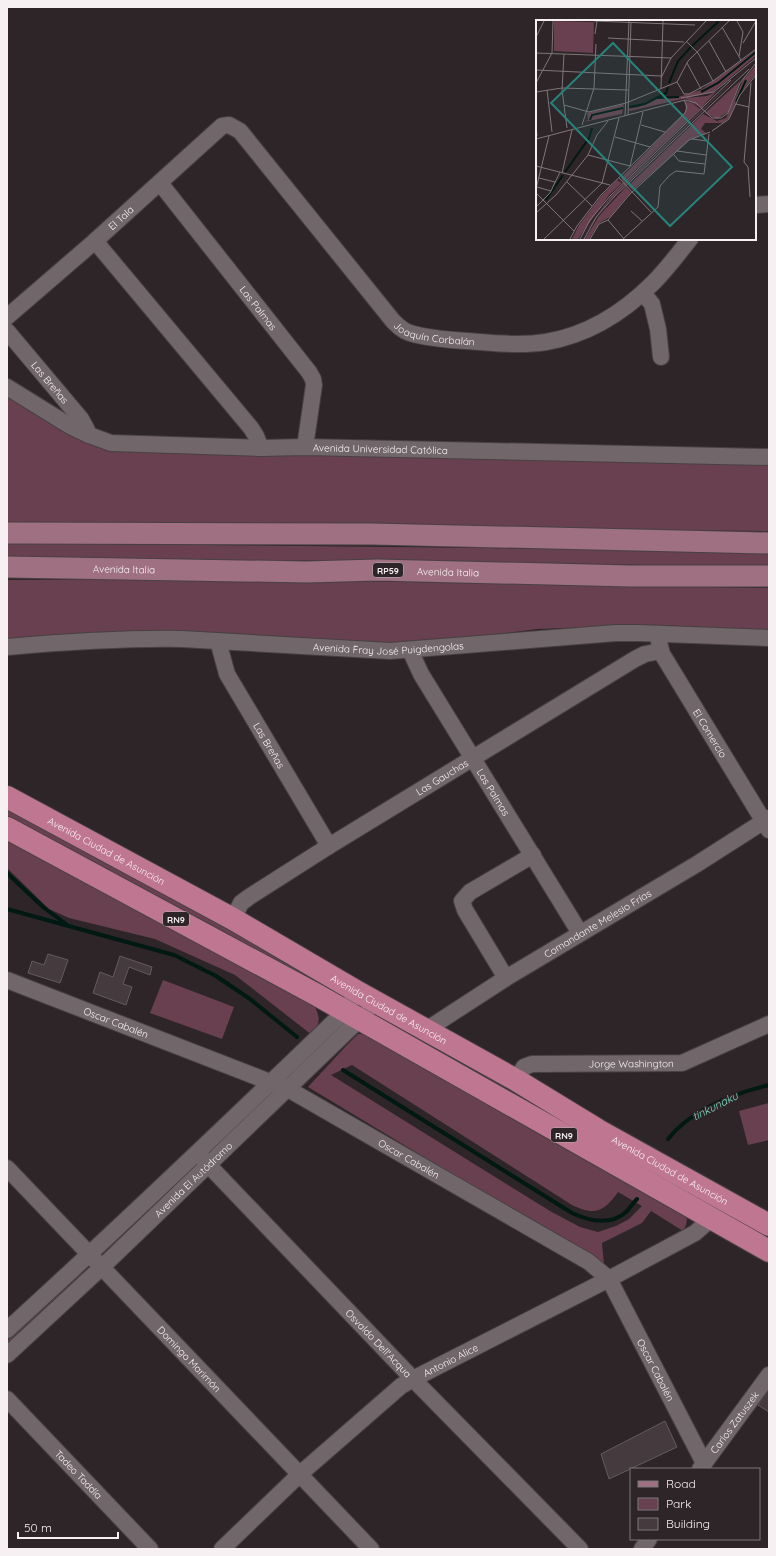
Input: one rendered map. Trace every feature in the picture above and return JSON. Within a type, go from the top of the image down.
[{"type":"highway","name":"Avenida Ciudad de Asunción","points":[[7,797],[233,919],[356,991],[516,1080],[598,1130],[769,1225]]},
{"type":"highway","name":"Avenida Ciudad de Asunción","points":[[7,828],[352,1015],[769,1251]]},
{"type":"main road","points":[[7,533],[372,534],[769,543]]},
{"type":"main road","name":"Avenida Italia","points":[[7,567],[307,572],[377,570],[630,576],[769,576]]},
{"type":"street","name":"El Tala","points":[[7,317],[160,184],[222,126],[229,125],[235,127]]},
{"type":"street","name":"Joaquín Corbalán","points":[[235,127],[240,131],[393,322],[399,328],[410,333],[457,340],[510,344],[545,342],[567,337],[587,330],[610,317],[643,293],[655,282],[689,240]]},
{"type":"street","name":"Las Palmas","points":[[160,184],[313,379],[314,385],[305,447]]},
{"type":"street","points":[[756,205],[769,204]]},
{"type":"street","points":[[95,241],[251,428],[261,448]]},
{"type":"street","points":[[643,293],[652,304],[658,328],[661,357]]},
{"type":"street","name":"Las Breñas","points":[[7,331],[81,419],[89,435]]},
{"type":"street","name":"Avenida Universidad Católica","points":[[7,387],[89,435],[111,443],[261,448],[305,447],[769,457]]},
{"type":"street","name":"Avenida Fray José Puigdengolas","points":[[7,646],[153,638],[390,651],[616,633],[769,638]]},
{"type":"street","name":"El Comercio","points":[[658,634],[661,651],[666,662],[767,823]]},
{"type":"street","name":"Las Breñas","points":[[218,642],[227,674],[329,846]]},
{"type":"street","name":"Las Palmas","points":[[410,650],[421,674],[474,758],[580,933]]},
{"type":"street","name":"Las Gauchas","points":[[233,919],[241,903],[329,846],[644,654],[661,651]]},
{"type":"street","name":"Comandante Melesio Frías","points":[[426,1030],[506,978],[580,933],[767,823]]},
{"type":"street","points":[[506,978],[465,910],[462,901],[470,892],[533,855]]},
{"type":"street","name":"Oscar Cabalén","points":[[7,980],[288,1089],[589,1262],[609,1279],[702,1466]]},
{"type":"street","name":"Avenida El Autódromo","points":[[7,1355],[102,1267],[288,1089],[352,1015],[356,991]]},
{"type":"street","name":"Avenida El Autódromo","points":[[7,1330],[89,1255],[271,1082],[352,1015],[378,1002]]},
{"type":"street","name":"Jorge Washington","points":[[516,1080],[524,1067],[532,1064],[682,1063],[769,1024]]},
{"type":"street","name":"Osvaldo Dell'Acqua","points":[[197,1153],[413,1379],[580,1549]]},
{"type":"street","name":"Domingo Marimón","points":[[7,1168],[371,1549]]},
{"type":"street","name":"Antonio Alice","points":[[222,1549],[300,1474],[401,1386],[695,1233],[712,1218]]},
{"type":"street","name":"Carlos Zatuszek","points":[[702,1466],[769,1375]]},
{"type":"street","name":"Tadeo Taddía","points":[[7,1399],[150,1549]]},
{"type":"street","points":[[642,1549],[648,1540]]},
{"type":"green space","points":[[7,395],[93,444],[769,460],[769,531],[7,524]]},
{"type":"green space","points":[[7,543],[769,551],[769,567],[423,561],[7,559]]},
{"type":"green space","points":[[7,580],[295,580],[769,588],[769,630],[657,625],[537,629],[417,644],[340,642],[162,631],[7,640]]},
{"type":"green space","points":[[7,808],[348,993],[344,1001],[7,817]]},
{"type":"green space","points":[[7,836],[314,1005],[319,1021],[312,1035],[235,975],[155,939],[69,918],[49,909],[7,868]]},
{"type":"green space","points":[[163,980],[234,1007],[222,1039],[150,1013]]},
{"type":"green space","points":[[358,1034],[369,1034],[681,1210],[687,1219],[683,1231],[651,1211],[642,1223],[602,1243],[604,1265],[580,1247],[525,1218],[308,1087]],"holes":[[[352,1065],[572,1205],[587,1210],[598,1210],[608,1204],[618,1192],[642,1206],[629,1219],[616,1226],[598,1232],[580,1227],[550,1211],[331,1075]]]},
{"type":"green space","points":[[769,1103],[769,1140],[748,1145],[739,1111]]},
{"type":"green space","points":[[192,1166],[196,1169],[112,1250],[108,1246]]},
{"type":"green space","points":[[81,1271],[85,1275],[7,1348],[7,1341]]},
{"type":"building","points":[[48,954],[68,960],[60,983],[28,973],[32,961],[44,965]]},
{"type":"building","points":[[120,956],[152,967],[150,975],[129,967],[123,984],[132,987],[126,1005],[93,993],[100,972],[113,977]]},
{"type":"building","points":[[769,1389],[769,1412],[758,1405]]},
{"type":"building","points":[[665,1421],[677,1447],[609,1479],[601,1454]]},
{"type":"waterway","points":[[7,873],[43,907],[66,924]]},
{"type":"waterway","points":[[7,909],[174,955],[216,976],[250,999],[297,1037]]},
{"type":"waterway","points":[[343,1070],[572,1213],[592,1220],[606,1221],[626,1212],[637,1199]]},
{"type":"waterway","name":"tinkunaku","points":[[668,1139],[689,1119],[714,1104],[741,1093],[769,1085]]}]
